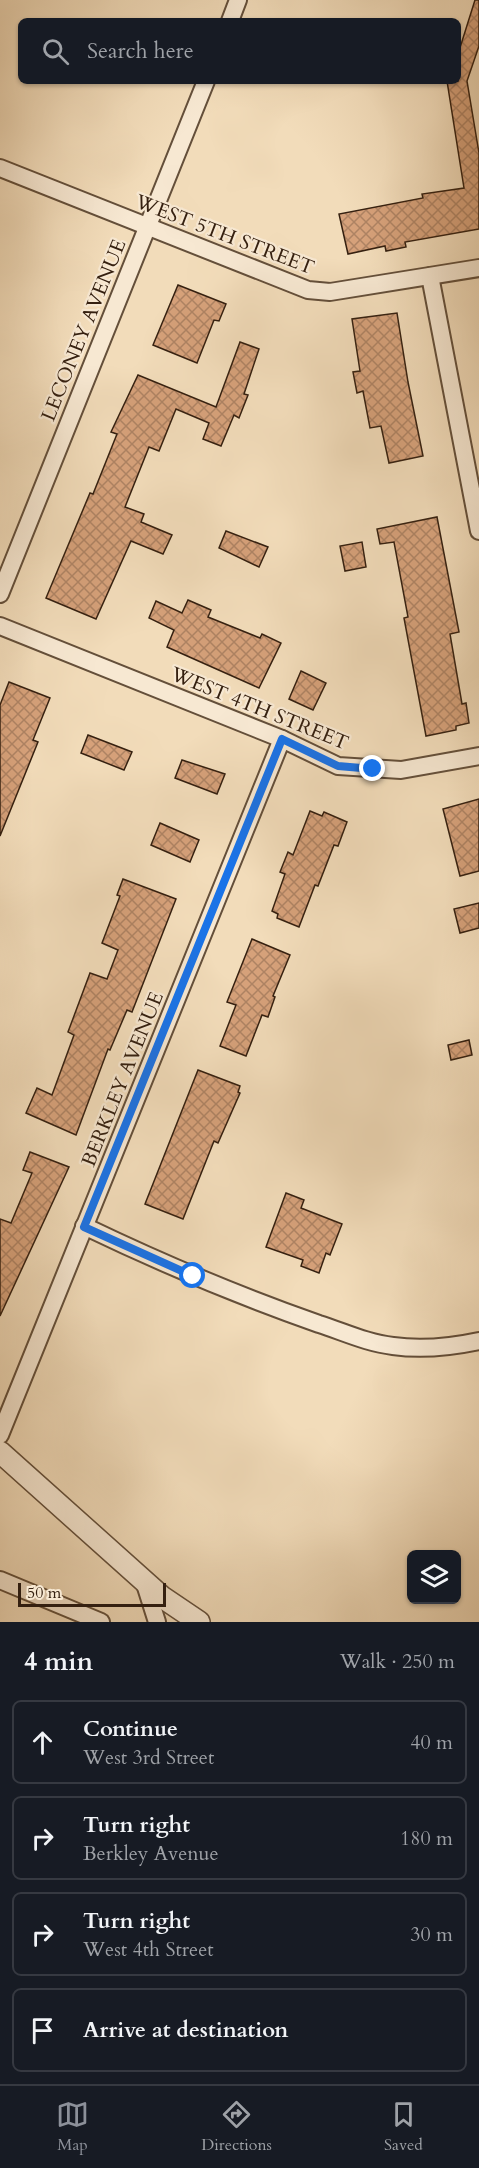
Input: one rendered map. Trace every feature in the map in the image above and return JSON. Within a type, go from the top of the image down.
[{"type":"street","points":[[231,18],[238,0]]},
{"type":"street","name":"LECONEY AVENUE","points":[[0,594],[205,84]]},
{"type":"street","name":"WEST 5TH STREET","points":[[0,168],[308,290],[330,292],[479,268]]},
{"type":"street","points":[[430,276],[479,531]]},
{"type":"street","name":"WEST 4TH STREET","points":[[0,627],[282,739],[338,766],[401,770],[479,756]]},
{"type":"street","name":"BERKLEY AVENUE","points":[[0,1435],[282,739]]},
{"type":"street","points":[[84,1227],[171,1268],[275,1310],[354,1337],[410,1348],[444,1348],[479,1341]]},
{"type":"street","points":[[0,1452],[144,1581],[199,1622]]},
{"type":"street","points":[[0,1580],[102,1622]]},
{"type":"street","points":[[144,1581],[158,1622]]},
{"type":"building","points":[[475,0],[479,0],[479,46],[467,81],[479,153],[479,229],[405,242],[406,247],[386,251],[385,246],[348,254],[339,214],[423,198],[422,194],[464,188],[447,84],[461,84],[461,44]]},
{"type":"building","points":[[178,285],[226,304],[219,321],[214,320],[197,363],[153,345]]},
{"type":"building","points":[[397,313],[423,456],[389,463],[381,426],[370,428],[363,391],[357,393],[353,372],[360,371],[352,319]]},
{"type":"building","points":[[240,342],[259,349],[244,394],[248,395],[239,418],[234,415],[221,446],[203,439],[209,423],[176,409],[159,451],[149,447],[125,507],[144,514],[141,522],[172,535],[163,554],[131,541],[96,619],[46,598],[90,493],[93,494],[117,434],[111,432],[138,375],[216,407]]},
{"type":"building","points":[[437,517],[459,632],[450,634],[462,704],[466,703],[469,723],[456,726],[456,730],[426,736],[404,618],[408,617],[394,542],[380,544],[377,529]]},
{"type":"building","points":[[226,531],[268,547],[259,567],[219,548]]},
{"type":"building","points":[[362,542],[366,567],[345,571],[340,546]]},
{"type":"building","points":[[188,600],[211,610],[208,617],[260,638],[262,634],[281,643],[259,688],[167,647],[174,630],[149,618],[156,601],[182,613]]},
{"type":"building","points":[[301,671],[326,683],[313,710],[289,699]]},
{"type":"building","points":[[9,682],[50,698],[33,740],[38,742],[0,836],[0,705]]},
{"type":"building","points":[[88,735],[132,752],[124,770],[81,753]]},
{"type":"building","points":[[182,760],[225,774],[217,794],[175,778]]},
{"type":"building","points":[[479,799],[479,871],[460,876],[443,809]]},
{"type":"building","points":[[310,811],[322,816],[324,812],[347,822],[338,846],[334,845],[318,886],[315,885],[299,927],[277,918],[278,914],[272,911],[285,874],[280,872],[288,852],[293,855]]},
{"type":"building","points":[[160,823],[199,840],[190,862],[151,845]]},
{"type":"building","points":[[123,879],[176,899],[132,1012],[127,1010],[110,1050],[108,1049],[76,1135],[26,1113],[37,1088],[52,1095],[74,1035],[68,1032],[90,973],[107,979],[118,950],[102,943],[120,896],[117,895]]},
{"type":"building","points":[[479,903],[479,928],[460,933],[454,909]]},
{"type":"building","points":[[252,939],[290,955],[273,996],[275,997],[268,1017],[262,1015],[246,1056],[220,1046],[236,1005],[227,1002]]},
{"type":"building","points":[[469,1040],[472,1055],[451,1060],[448,1045]]},
{"type":"building","points":[[198,1070],[240,1086],[238,1092],[240,1093],[218,1143],[214,1141],[183,1219],[145,1204]]},
{"type":"building","points":[[30,1152],[69,1167],[0,1316],[0,1219],[11,1223],[32,1173],[23,1170]]},
{"type":"building","points":[[286,1193],[304,1200],[301,1208],[342,1224],[330,1255],[326,1253],[319,1273],[301,1266],[303,1260],[266,1247]]},
{"type":"route","points":[[193,1276],[84,1227],[282,739],[338,766],[373,769]]}]
